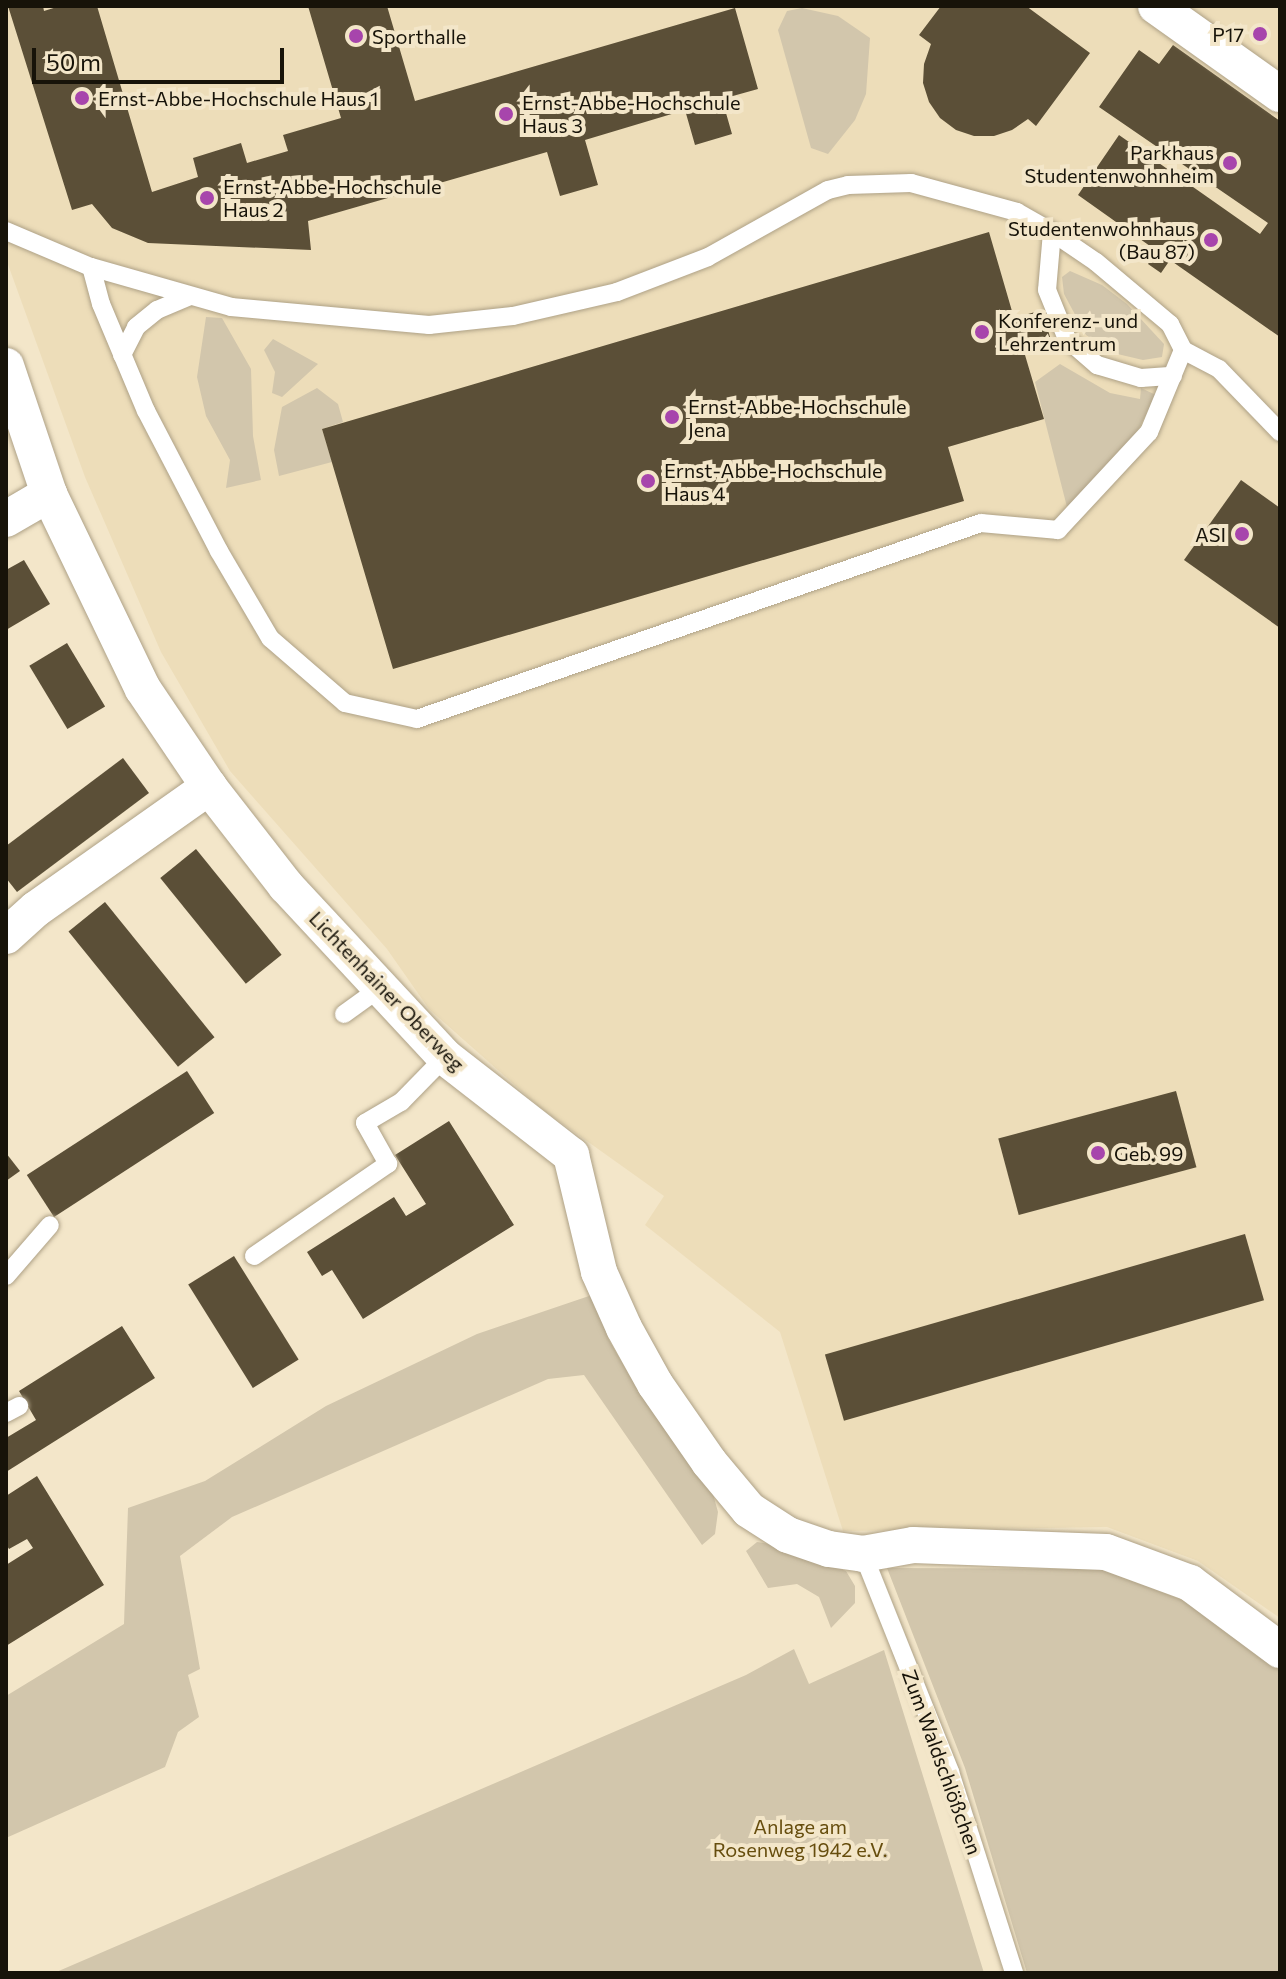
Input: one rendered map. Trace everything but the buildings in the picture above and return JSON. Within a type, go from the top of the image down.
[{"type":"street","points":[[1156,6],[1280,94]]},
{"type":"street","name":"Lichtenhainer Oberweg","points":[[6,366],[49,494],[143,689],[209,787],[286,886],[445,1057],[571,1155],[599,1272],[624,1328],[655,1384],[709,1462],[749,1510],[788,1535],[829,1549],[863,1554],[913,1545],[1106,1552],[1190,1583],[1280,1650]]},
{"type":"street","points":[[6,519],[49,494]]},
{"type":"street","points":[[6,936],[36,909],[209,787]]},
{"type":"lane","points":[[6,231],[91,267],[231,307],[429,325],[513,316],[617,292],[708,257],[828,190],[848,185],[911,183],[1017,212],[1052,232],[1096,262],[1170,324],[1183,350],[1219,369],[1280,432]]},
{"type":"lane","points":[[1052,232],[1047,290],[1067,339],[1097,365],[1141,378],[1173,376]]},
{"type":"lane","points":[[91,267],[101,304],[146,411],[219,551],[270,638],[345,703],[417,719],[981,523],[1058,530],[1149,432],[1183,350]]},
{"type":"lane","points":[[122,355],[136,327],[157,310],[190,296]]},
{"type":"lane","points":[[344,1014],[380,988]]},
{"type":"lane","points":[[254,1256],[388,1164],[365,1123],[401,1102],[445,1057]]},
{"type":"lane","points":[[6,1276],[50,1225]]},
{"type":"lane","name":"Zum Waldschlößchen","points":[[863,1554],[950,1772],[1014,1973]]},
{"type":"shaded area","points":[[6,6],[1280,6],[1280,1618],[1198,1561],[1107,1527],[843,1531],[780,1332],[645,1225],[664,1196],[542,1109],[429,1009],[387,949],[230,771],[161,652],[85,477],[6,259]]},
{"type":"green space","points":[[802,8],[838,16],[870,38],[866,94],[855,120],[828,154],[811,148],[778,30],[787,11]]},
{"type":"green space","points":[[1070,271],[1102,285],[1127,304],[1164,344],[1162,357],[1143,360],[1113,353],[1086,335],[1064,294],[1062,277]]},
{"type":"green space","points":[[206,317],[222,318],[251,369],[253,436],[261,480],[226,488],[230,460],[206,416],[197,377]]},
{"type":"green space","points":[[273,339],[318,364],[282,397],[272,393],[275,372],[264,350]]},
{"type":"green space","points":[[1060,364],[1110,393],[1140,399],[1141,388],[1156,395],[1132,442],[1104,474],[1067,507],[1035,382]]},
{"type":"green space","points":[[317,388],[338,404],[343,422],[322,429],[332,462],[279,476],[274,450],[282,407]]},
{"type":"green space","points":[[592,1295],[609,1340],[631,1378],[713,1494],[718,1512],[715,1534],[702,1545],[584,1375],[548,1379],[232,1517],[180,1556],[200,1669],[188,1675],[199,1717],[178,1732],[165,1767],[6,1838],[6,1696],[124,1624],[128,1508],[205,1481],[326,1406],[477,1334]]},
{"type":"green space","points":[[757,1542],[783,1546],[846,1571],[855,1586],[855,1603],[831,1628],[819,1597],[797,1584],[768,1588],[746,1551]]},
{"type":"green space","points":[[887,1568],[1100,1569],[1196,1605],[1280,1663],[1280,1973],[1027,1973],[965,1768]]},
{"type":"green space","name":"Anlage am Rosenweg 1942 e.V.","points":[[794,1649],[809,1684],[884,1650],[984,1973],[54,1973],[746,1675]]},
{"type":"place","name":"P17","points":[[1260,34]]},
{"type":"place","name":"Sporthalle","points":[[356,36]]},
{"type":"place","name":"Ernst-Abbe-Hochschule Haus 1","points":[[82,98]]},
{"type":"place","name":"Ernst-Abbe-Hochschule Haus 3","points":[[506,114]]},
{"type":"place","name":"Parkhaus Studentenwohnheim","points":[[1230,163]]},
{"type":"place","name":"Ernst-Abbe-Hochschule Haus 2","points":[[207,198]]},
{"type":"place","name":"Studentenwohnhaus (Bau 87)","points":[[1211,240]]},
{"type":"place","name":"Konferenz- und Lehrzentrum","points":[[982,332]]},
{"type":"place","name":"Ernst-Abbe-Hochschule Jena","points":[[672,417]]},
{"type":"place","name":"Ernst-Abbe-Hochschule Haus 4","points":[[648,481]]},
{"type":"place","name":"ASI","points":[[1242,534]]},
{"type":"place","name":"Geb. 99","points":[[1098,1153]]}]
